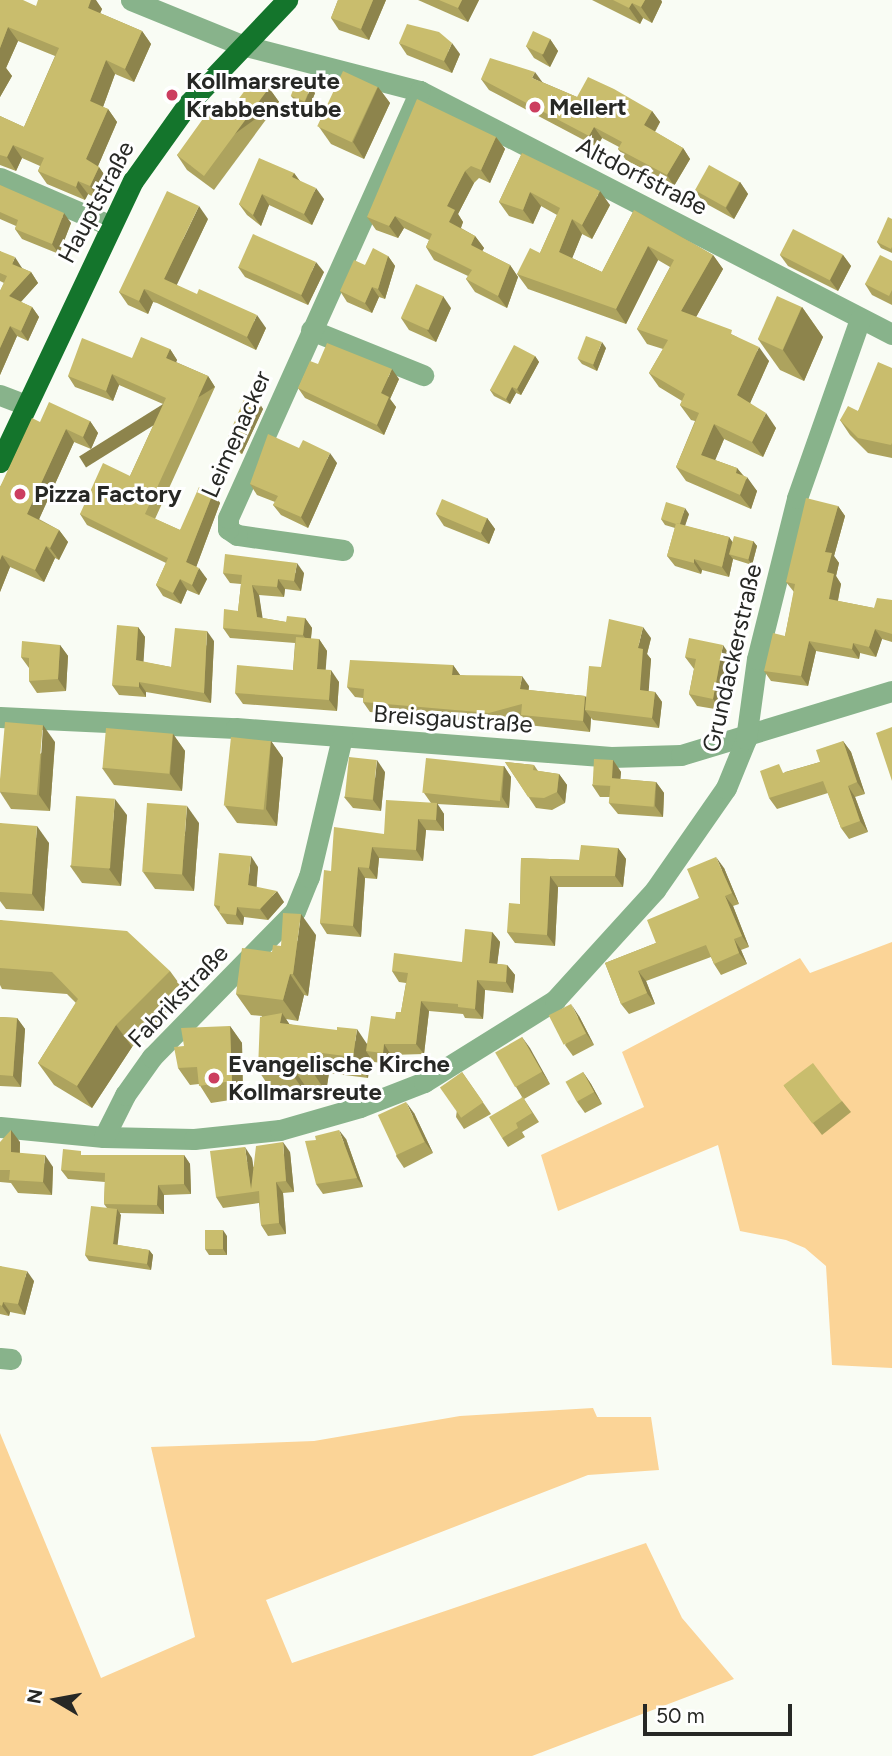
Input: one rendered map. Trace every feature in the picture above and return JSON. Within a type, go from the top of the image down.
[{"type":"main road","name":"Hauptstraße","points":[[0,462],[109,225],[166,131],[242,45],[287,0]]},
{"type":"street","name":"Altdorfstraße","points":[[131,0],[242,45],[420,91],[892,334]]},
{"type":"street","name":"Leimenacker","points":[[344,550],[237,535],[228,529],[228,518],[420,91]]},
{"type":"street","points":[[0,178],[109,225]]},
{"type":"street","name":"Grundackerstraße","points":[[0,1126],[104,1137],[194,1139],[280,1130],[424,1082],[488,1045],[555,1000],[615,939],[656,890],[726,788],[746,739],[757,659],[797,498],[860,319]]},
{"type":"street","points":[[311,330],[423,375]]},
{"type":"street","points":[[0,395],[26,405]]},
{"type":"street","name":"Breisgaustraße","points":[[0,718],[342,737],[611,757],[681,755],[746,739],[892,691]]},
{"type":"street","name":"Fabrikstraße","points":[[104,1137],[125,1095],[152,1057],[295,911],[309,877],[342,737]]},
{"type":"shaded area","points":[[892,942],[892,1368],[832,1365],[826,1266],[805,1248],[786,1240],[740,1231],[718,1145],[558,1211],[541,1155],[644,1107],[622,1052],[800,958],[810,973]]},
{"type":"shaded area","points":[[593,1408],[597,1417],[651,1417],[659,1470],[588,1475],[266,1600],[292,1663],[646,1543],[682,1618],[734,1679],[532,1756],[0,1756],[0,1433],[101,1678],[195,1637],[151,1447],[314,1441],[460,1416]]},
{"type":"building","points":[[0,0],[23,0],[36,6],[38,0],[91,0],[88,8],[142,31],[125,69],[106,60],[90,101],[108,109],[86,159],[99,167],[90,186],[78,181],[76,187],[38,171],[44,158],[13,145],[7,157],[0,155],[0,116],[24,127],[59,48],[8,27],[0,48]]},
{"type":"building","points":[[338,0],[373,0],[361,29],[331,18]]},
{"type":"building","points":[[439,0],[462,0],[458,8]]},
{"type":"building","points":[[613,0],[645,0],[641,7],[632,3],[629,8]]},
{"type":"building","points":[[407,24],[439,32],[452,43],[444,61],[399,43]]},
{"type":"building","points":[[533,31],[550,39],[543,54],[526,46]]},
{"type":"building","points":[[490,58],[535,72],[532,78],[577,97],[588,77],[614,89],[652,111],[644,125],[683,148],[667,175],[618,149],[622,142],[594,127],[589,136],[481,79]]},
{"type":"building","points":[[343,71],[377,87],[352,142],[317,126]]},
{"type":"building","points":[[255,77],[269,88],[204,176],[177,155],[215,102],[228,113]]},
{"type":"building","points":[[297,81],[311,87],[305,102],[291,96]]},
{"type":"building","points":[[417,99],[496,137],[481,170],[471,166],[465,171],[447,206],[455,210],[449,222],[475,236],[471,245],[510,265],[498,296],[466,279],[472,270],[426,247],[432,234],[395,216],[389,226],[367,217]]},
{"type":"building","points":[[522,153],[600,191],[582,225],[572,219],[559,252],[602,272],[634,210],[713,255],[681,311],[732,330],[731,334],[759,347],[737,395],[766,413],[752,442],[714,424],[701,455],[737,468],[736,473],[747,477],[740,495],[676,467],[699,413],[680,405],[685,394],[649,373],[668,340],[637,329],[674,260],[648,246],[616,309],[517,274],[530,248],[540,253],[560,208],[530,192],[523,210],[499,202]]},
{"type":"building","points":[[259,158],[294,173],[292,177],[316,188],[304,214],[262,194],[253,215],[239,204]]},
{"type":"building","points":[[709,165],[740,182],[726,207],[695,190]]},
{"type":"building","points":[[0,185],[64,213],[52,244],[15,229],[18,220],[0,212]]},
{"type":"building","points":[[167,191],[199,206],[164,279],[197,294],[199,289],[257,315],[247,337],[148,290],[144,289],[139,301],[119,292]]},
{"type":"building","points":[[888,217],[892,219],[891,249],[877,242]]},
{"type":"building","points":[[793,229],[843,254],[830,280],[780,255]]},
{"type":"building","points":[[253,234],[316,262],[301,295],[238,267]]},
{"type":"building","points":[[373,248],[388,256],[378,289],[372,287],[365,303],[340,291],[354,260],[365,265]]},
{"type":"building","points":[[0,251],[15,257],[12,264],[31,272],[9,296],[32,307],[21,331],[10,326],[0,348],[0,291],[7,276],[0,273]]},
{"type":"building","points":[[880,255],[892,261],[892,290],[889,296],[865,284]]},
{"type":"building","points":[[416,284],[443,296],[428,330],[401,318]]},
{"type":"building","points":[[777,296],[802,307],[783,350],[758,339]]},
{"type":"building","points":[[586,336],[602,342],[593,364],[577,358]]},
{"type":"building","points":[[141,337],[170,349],[166,358],[208,376],[145,514],[180,530],[199,487],[213,493],[186,562],[199,568],[192,585],[180,579],[173,593],[156,585],[168,558],[80,514],[103,463],[130,476],[166,398],[112,374],[106,391],[68,376],[82,338],[132,358]]},
{"type":"building","points":[[327,343],[392,369],[381,393],[389,397],[377,425],[298,388],[310,361],[318,364]]},
{"type":"building","points":[[514,345],[535,356],[517,389],[512,387],[506,399],[490,390]]},
{"type":"building","points":[[878,362],[892,368],[891,445],[858,438],[840,420],[848,406],[858,411]]},
{"type":"building","points":[[245,397],[259,403],[239,449],[225,443]]},
{"type":"building","points":[[49,402],[90,421],[83,437],[66,429],[27,514],[59,530],[50,548],[46,546],[35,570],[2,555],[0,560],[0,487],[32,418],[40,422]]},
{"type":"building","points":[[268,434],[299,448],[303,440],[330,453],[301,517],[273,505],[278,496],[250,484]]},
{"type":"building","points":[[806,498],[838,506],[825,552],[832,553],[827,572],[834,574],[829,599],[874,608],[877,598],[892,600],[892,634],[875,629],[869,647],[853,643],[852,649],[809,641],[801,676],[764,671],[773,633],[785,636],[795,584],[786,582]]},
{"type":"building","points":[[442,499],[487,518],[481,533],[436,514]]},
{"type":"building","points":[[666,502],[685,508],[680,524],[661,519]]},
{"type":"building","points":[[676,523],[729,537],[722,567],[694,559],[694,563],[667,556]]},
{"type":"building","points":[[734,536],[753,541],[748,560],[729,554]]},
{"type":"building","points":[[225,554],[297,563],[294,581],[278,579],[277,587],[252,585],[257,617],[286,622],[287,616],[305,618],[303,635],[223,628],[224,609],[238,611],[242,575],[223,573]]},
{"type":"building","points":[[609,619],[643,627],[638,648],[643,649],[640,690],[655,692],[652,718],[585,710],[589,666],[601,667]]},
{"type":"building","points":[[117,625],[138,627],[136,660],[171,667],[175,628],[207,631],[204,693],[139,682],[139,687],[112,685]]},
{"type":"building","points":[[296,637],[319,639],[317,669],[331,670],[329,700],[235,693],[237,665],[293,670]]},
{"type":"building","points":[[689,638],[723,645],[713,699],[689,694],[696,659],[685,657]]},
{"type":"building","points":[[22,641],[60,645],[58,679],[29,681],[29,658],[21,657]]},
{"type":"building","points":[[350,660],[453,665],[452,675],[522,676],[520,689],[585,696],[583,721],[521,715],[522,704],[489,713],[363,702],[364,689],[347,687]]},
{"type":"building","points":[[5,722],[43,725],[37,795],[0,792]]},
{"type":"building","points":[[892,727],[892,781],[876,733]]},
{"type":"building","points":[[106,728],[173,734],[169,774],[103,768]]},
{"type":"building","points":[[231,737],[271,741],[264,810],[224,806]]},
{"type":"building","points":[[843,741],[857,782],[848,786],[860,821],[841,828],[823,781],[769,798],[760,771],[779,764],[783,773],[820,762],[816,750]]},
{"type":"building","points":[[349,757],[377,760],[373,800],[345,797]]},
{"type":"building","points":[[426,758],[504,766],[500,801],[422,793]]},
{"type":"building","points":[[594,759],[613,760],[612,786],[593,785]]},
{"type":"building","points":[[505,762],[534,765],[533,770],[559,774],[557,792],[544,798],[528,797]]},
{"type":"building","points":[[611,778],[656,782],[654,807],[609,803]]},
{"type":"building","points":[[76,796],[115,799],[110,869],[71,866]]},
{"type":"building","points":[[386,800],[437,803],[436,820],[418,819],[416,850],[372,847],[369,868],[358,867],[353,926],[320,923],[324,870],[331,871],[334,827],[384,834]]},
{"type":"building","points":[[147,803],[187,806],[182,875],[142,872]]},
{"type":"building","points":[[0,823],[37,826],[32,894],[0,892]]},
{"type":"building","points":[[581,845],[618,848],[615,876],[550,876],[547,935],[507,932],[509,903],[520,904],[521,858],[579,860]]},
{"type":"building","points":[[219,853],[251,856],[248,885],[277,891],[260,909],[237,907],[236,915],[219,913],[220,906],[214,905]]},
{"type":"building","points":[[716,857],[732,893],[725,896],[742,936],[734,939],[739,953],[714,964],[706,945],[638,971],[647,993],[621,1004],[605,963],[656,943],[647,920],[699,898],[687,869]]},
{"type":"building","points":[[283,913],[301,914],[293,974],[290,974],[283,1000],[236,994],[242,948],[272,952],[273,945],[281,946]]},
{"type":"building","points":[[0,920],[127,931],[170,971],[116,1025],[77,1086],[38,1063],[78,999],[52,972],[0,968]]},
{"type":"building","points":[[465,929],[492,932],[489,963],[507,965],[506,982],[477,980],[475,1009],[458,1007],[458,1004],[421,1001],[416,1044],[384,1044],[383,1053],[366,1051],[371,1016],[395,1019],[396,1012],[401,1012],[408,973],[392,971],[394,953],[462,962]]},
{"type":"building","points":[[571,1004],[586,1033],[564,1045],[549,1015]]},
{"type":"building","points":[[282,1013],[280,1023],[337,1030],[337,1027],[357,1029],[353,1057],[314,1052],[312,1071],[293,1068],[292,1074],[258,1070],[260,1017]]},
{"type":"building","points":[[0,1017],[17,1018],[13,1076],[0,1075]]},
{"type":"building","points":[[230,1026],[232,1081],[199,1086],[197,1067],[178,1068],[174,1047],[184,1046],[181,1028]]},
{"type":"building","points":[[522,1037],[542,1072],[515,1087],[495,1052]]},
{"type":"building","points":[[813,1063],[842,1101],[812,1124],[783,1085]]},
{"type":"building","points":[[462,1072],[483,1102],[461,1118],[440,1087]]},
{"type":"building","points":[[583,1072],[594,1092],[577,1102],[566,1082]]},
{"type":"building","points":[[523,1097],[532,1113],[516,1123],[518,1128],[502,1138],[489,1117]]},
{"type":"building","points":[[406,1102],[425,1142],[396,1155],[378,1115]]},
{"type":"building","points":[[11,1130],[11,1152],[45,1155],[43,1182],[9,1180],[10,1170],[0,1170],[0,1142]]},
{"type":"building","points":[[339,1130],[357,1178],[316,1184],[305,1141],[316,1140],[315,1136]]},
{"type":"building","points":[[283,1142],[286,1181],[276,1182],[279,1223],[261,1225],[259,1191],[216,1197],[210,1151],[245,1147],[251,1189],[256,1146]]},
{"type":"building","points":[[63,1149],[81,1151],[81,1155],[184,1155],[184,1184],[158,1185],[157,1205],[104,1204],[105,1173],[61,1170]]},
{"type":"building","points":[[91,1206],[117,1209],[113,1244],[149,1250],[147,1264],[85,1255]]},
{"type":"building","points":[[205,1230],[223,1230],[223,1249],[205,1249]]},
{"type":"building","points":[[0,1266],[27,1271],[18,1304],[3,1302],[2,1306],[0,1305]]},
{"type":"place","name":"Kollmarsreute Krabbenstube","points":[[172,95]]},
{"type":"place","name":"Mellert","points":[[535,107]]},
{"type":"place","name":"Pizza Factory","points":[[20,494]]},
{"type":"place","name":"Evangelische Kirche Kollmarsreute","points":[[214,1078]]}]
